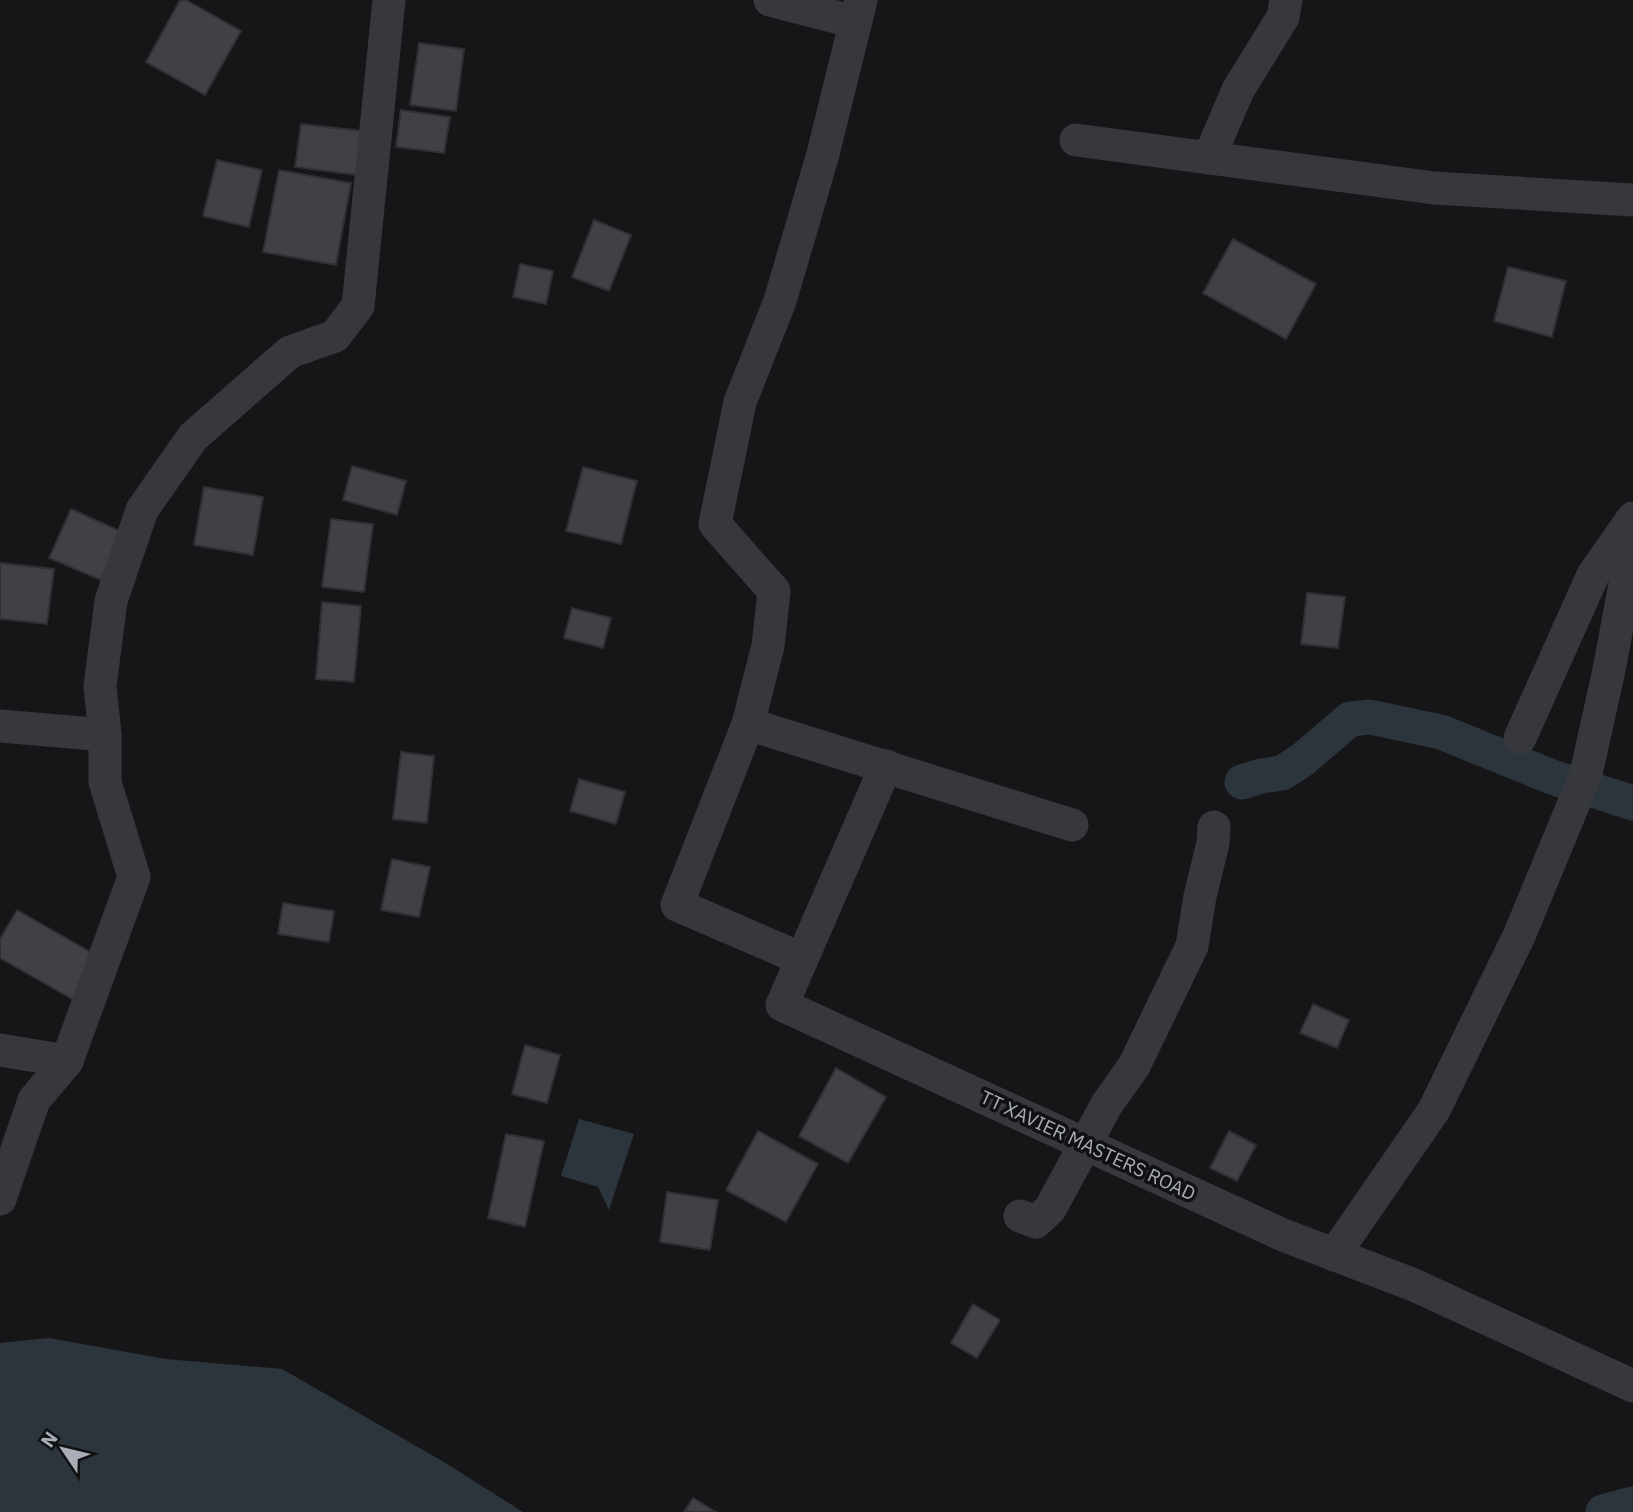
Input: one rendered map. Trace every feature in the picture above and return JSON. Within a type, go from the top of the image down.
[{"type":"street","points":[[0,1199],[34,1100],[67,1061],[134,877],[105,782],[105,735],[100,686],[111,601],[142,510],[193,437],[290,352],[335,336],[358,306],[389,0]]},
{"type":"street","points":[[770,0],[858,11],[823,153],[780,301],[740,402],[715,524],[774,592],[768,646],[748,724],[677,905],[802,959]]},
{"type":"street","points":[[1209,158],[1238,90],[1283,17],[1286,0]]},
{"type":"street","points":[[1076,140],[1434,188],[1633,200]]},
{"type":"street","points":[[1520,738],[1592,575],[1633,518]]},
{"type":"street","points":[[1334,1255],[1434,1110],[1519,936],[1581,787],[1609,670],[1633,541]]},
{"type":"street","points":[[748,724],[1072,825]]},
{"type":"street","points":[[0,726],[105,735]]},
{"type":"street","name":"TT XAVIER MASTERS ROAD","points":[[886,766],[782,1005],[1283,1235],[1414,1285],[1633,1386]]},
{"type":"street","points":[[1020,1216],[1036,1222],[1051,1209],[1107,1104],[1134,1066],[1192,946],[1199,895],[1213,842],[1214,827]]},
{"type":"street","points":[[0,1050],[67,1061]]},
{"type":"shaded area","points":[[579,1119],[634,1134],[609,1210],[598,1187],[561,1176]]},
{"type":"shaded area","points":[[49,1338],[166,1359],[282,1369],[444,1462],[523,1512],[0,1512],[0,1343]]},
{"type":"building","points":[[180,0],[186,0],[241,31],[205,95],[146,62]]},
{"type":"building","points":[[419,43],[464,49],[456,111],[410,105]]},
{"type":"building","points":[[401,110],[450,117],[444,153],[396,147]]},
{"type":"building","points":[[301,124],[362,131],[356,175],[295,167]]},
{"type":"building","points":[[217,160],[262,170],[249,227],[203,216]]},
{"type":"building","points":[[279,170],[351,183],[336,265],[263,252]]},
{"type":"building","points":[[594,220],[631,235],[609,291],[572,277]]},
{"type":"building","points":[[1233,239],[1316,284],[1286,339],[1203,293]]},
{"type":"building","points":[[520,264],[553,271],[546,304],[513,297]]},
{"type":"building","points":[[1508,267],[1566,281],[1552,337],[1494,321]]},
{"type":"building","points":[[352,466],[406,481],[397,515],[343,500]]},
{"type":"building","points":[[583,467],[637,481],[621,544],[566,531]]},
{"type":"building","points":[[204,487],[263,497],[253,555],[194,545]]},
{"type":"building","points":[[71,509],[122,532],[101,580],[49,558]]},
{"type":"building","points":[[331,519],[373,524],[364,592],[322,587]]},
{"type":"building","points":[[0,563],[54,569],[47,624],[0,619]]},
{"type":"building","points":[[1307,593],[1345,597],[1338,648],[1301,644]]},
{"type":"building","points":[[322,602],[361,606],[354,682],[316,679]]},
{"type":"building","points":[[572,608],[611,618],[603,648],[564,638]]},
{"type":"building","points":[[401,752],[434,756],[427,823],[393,819]]},
{"type":"building","points":[[579,779],[625,792],[616,824],[570,811]]},
{"type":"building","points":[[392,859],[430,867],[419,917],[381,910]]},
{"type":"building","points":[[283,903],[334,911],[329,942],[278,934]]},
{"type":"building","points":[[17,910],[99,957],[74,1000],[0,958],[0,939]]},
{"type":"building","points":[[1313,1004],[1349,1020],[1337,1048],[1300,1033]]},
{"type":"building","points":[[525,1045],[560,1055],[547,1103],[512,1094]]},
{"type":"building","points":[[836,1068],[886,1097],[848,1163],[799,1136]]},
{"type":"building","points":[[758,1131],[818,1164],[786,1222],[726,1190]]},
{"type":"building","points":[[1229,1131],[1256,1145],[1237,1181],[1210,1168]]},
{"type":"building","points":[[506,1134],[544,1141],[525,1227],[488,1218]]},
{"type":"building","points":[[667,1192],[718,1200],[710,1250],[660,1242]]},
{"type":"building","points":[[973,1304],[1000,1320],[977,1358],[951,1343]]},
{"type":"building","points":[[693,1498],[716,1512],[684,1512]]},
{"type":"waterway","points":[[1242,782],[1282,773],[1302,760],[1350,719],[1370,717],[1441,732],[1552,777],[1633,803]]},
{"type":"waterway","points":[[1603,1512],[1633,1504]]}]
